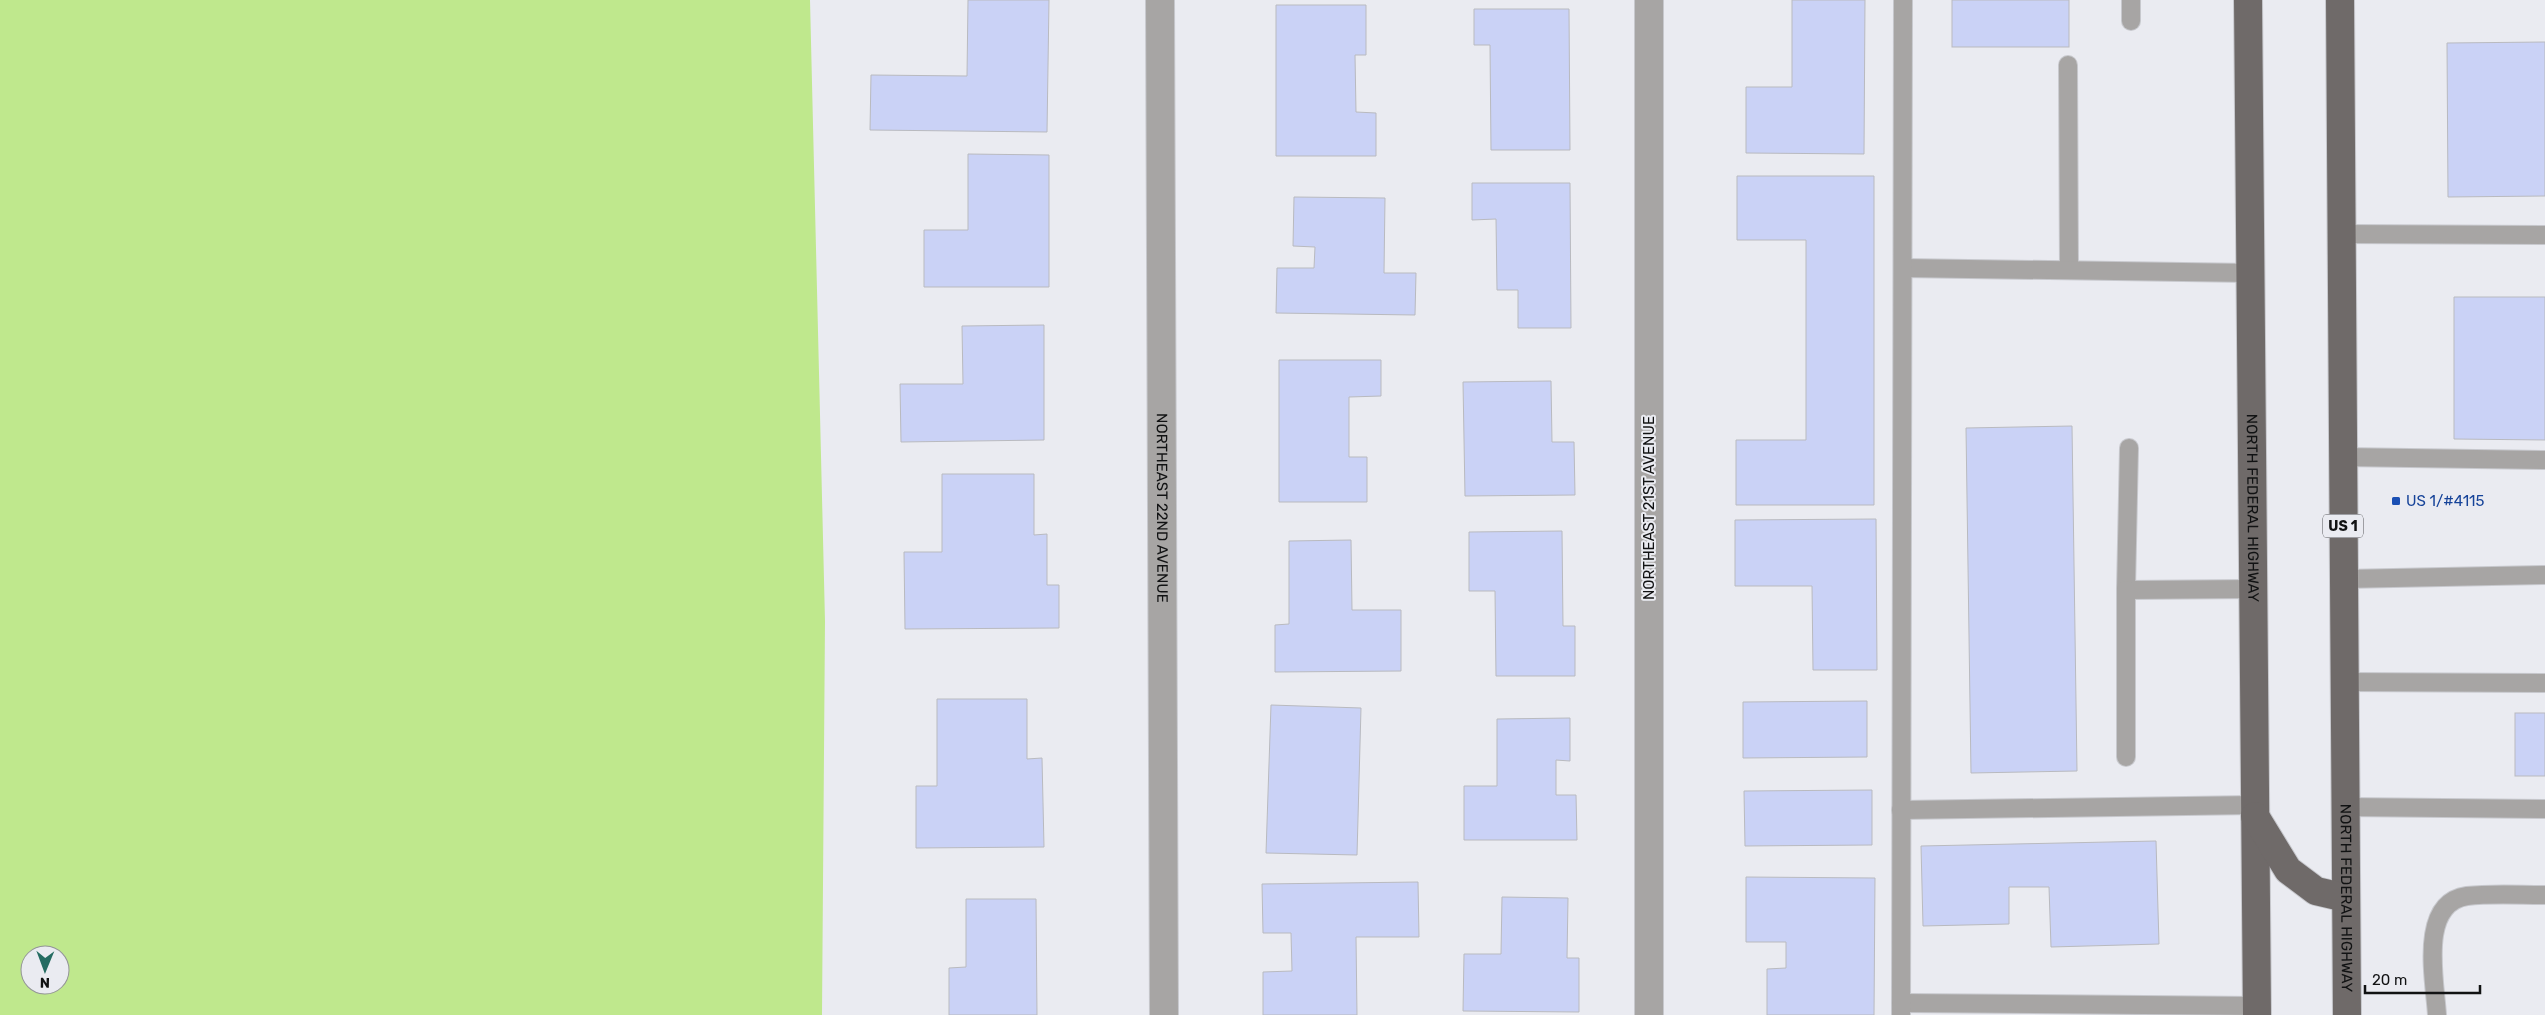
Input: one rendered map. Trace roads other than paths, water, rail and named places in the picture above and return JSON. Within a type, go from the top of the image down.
[{"type":"main road","name":"NORTH FEDERAL HIGHWAY","points":[[2248,0],[2257,1011]]},
{"type":"main road","name":"NORTH FEDERAL HIGHWAY","points":[[2340,0],[2347,1015]]},
{"type":"main road","points":[[2254,810],[2288,870],[2316,891],[2346,898]]},
{"type":"street","name":"NORTHEAST 22ND AVENUE","points":[[1160,0],[1164,1015]]},
{"type":"street","name":"NORTHEAST 21ST AVENUE","points":[[1648,0],[1649,1015]]},
{"type":"lane","points":[[1903,0],[1901,1009],[2257,1011]]},
{"type":"lane","points":[[2131,0],[2131,21]]},
{"type":"lane","points":[[2068,65],[2069,270]]},
{"type":"lane","points":[[2342,234],[2545,234]]},
{"type":"lane","points":[[1902,268],[2250,273]]},
{"type":"lane","points":[[2126,757],[2126,590],[2129,448]]},
{"type":"lane","points":[[2343,457],[2545,460]]},
{"type":"lane","points":[[2344,579],[2545,575]]},
{"type":"lane","points":[[2126,590],[2253,589]]},
{"type":"lane","points":[[2345,682],[2545,683]]},
{"type":"lane","points":[[2345,807],[2545,809]]},
{"type":"lane","points":[[1901,810],[2254,810]]},
{"type":"lane","points":[[2437,1015],[2433,952],[2435,922],[2444,908],[2465,896],[2545,895]]},
{"type":"place","name":"US 1/#4115","points":[[2396,501]]}]
